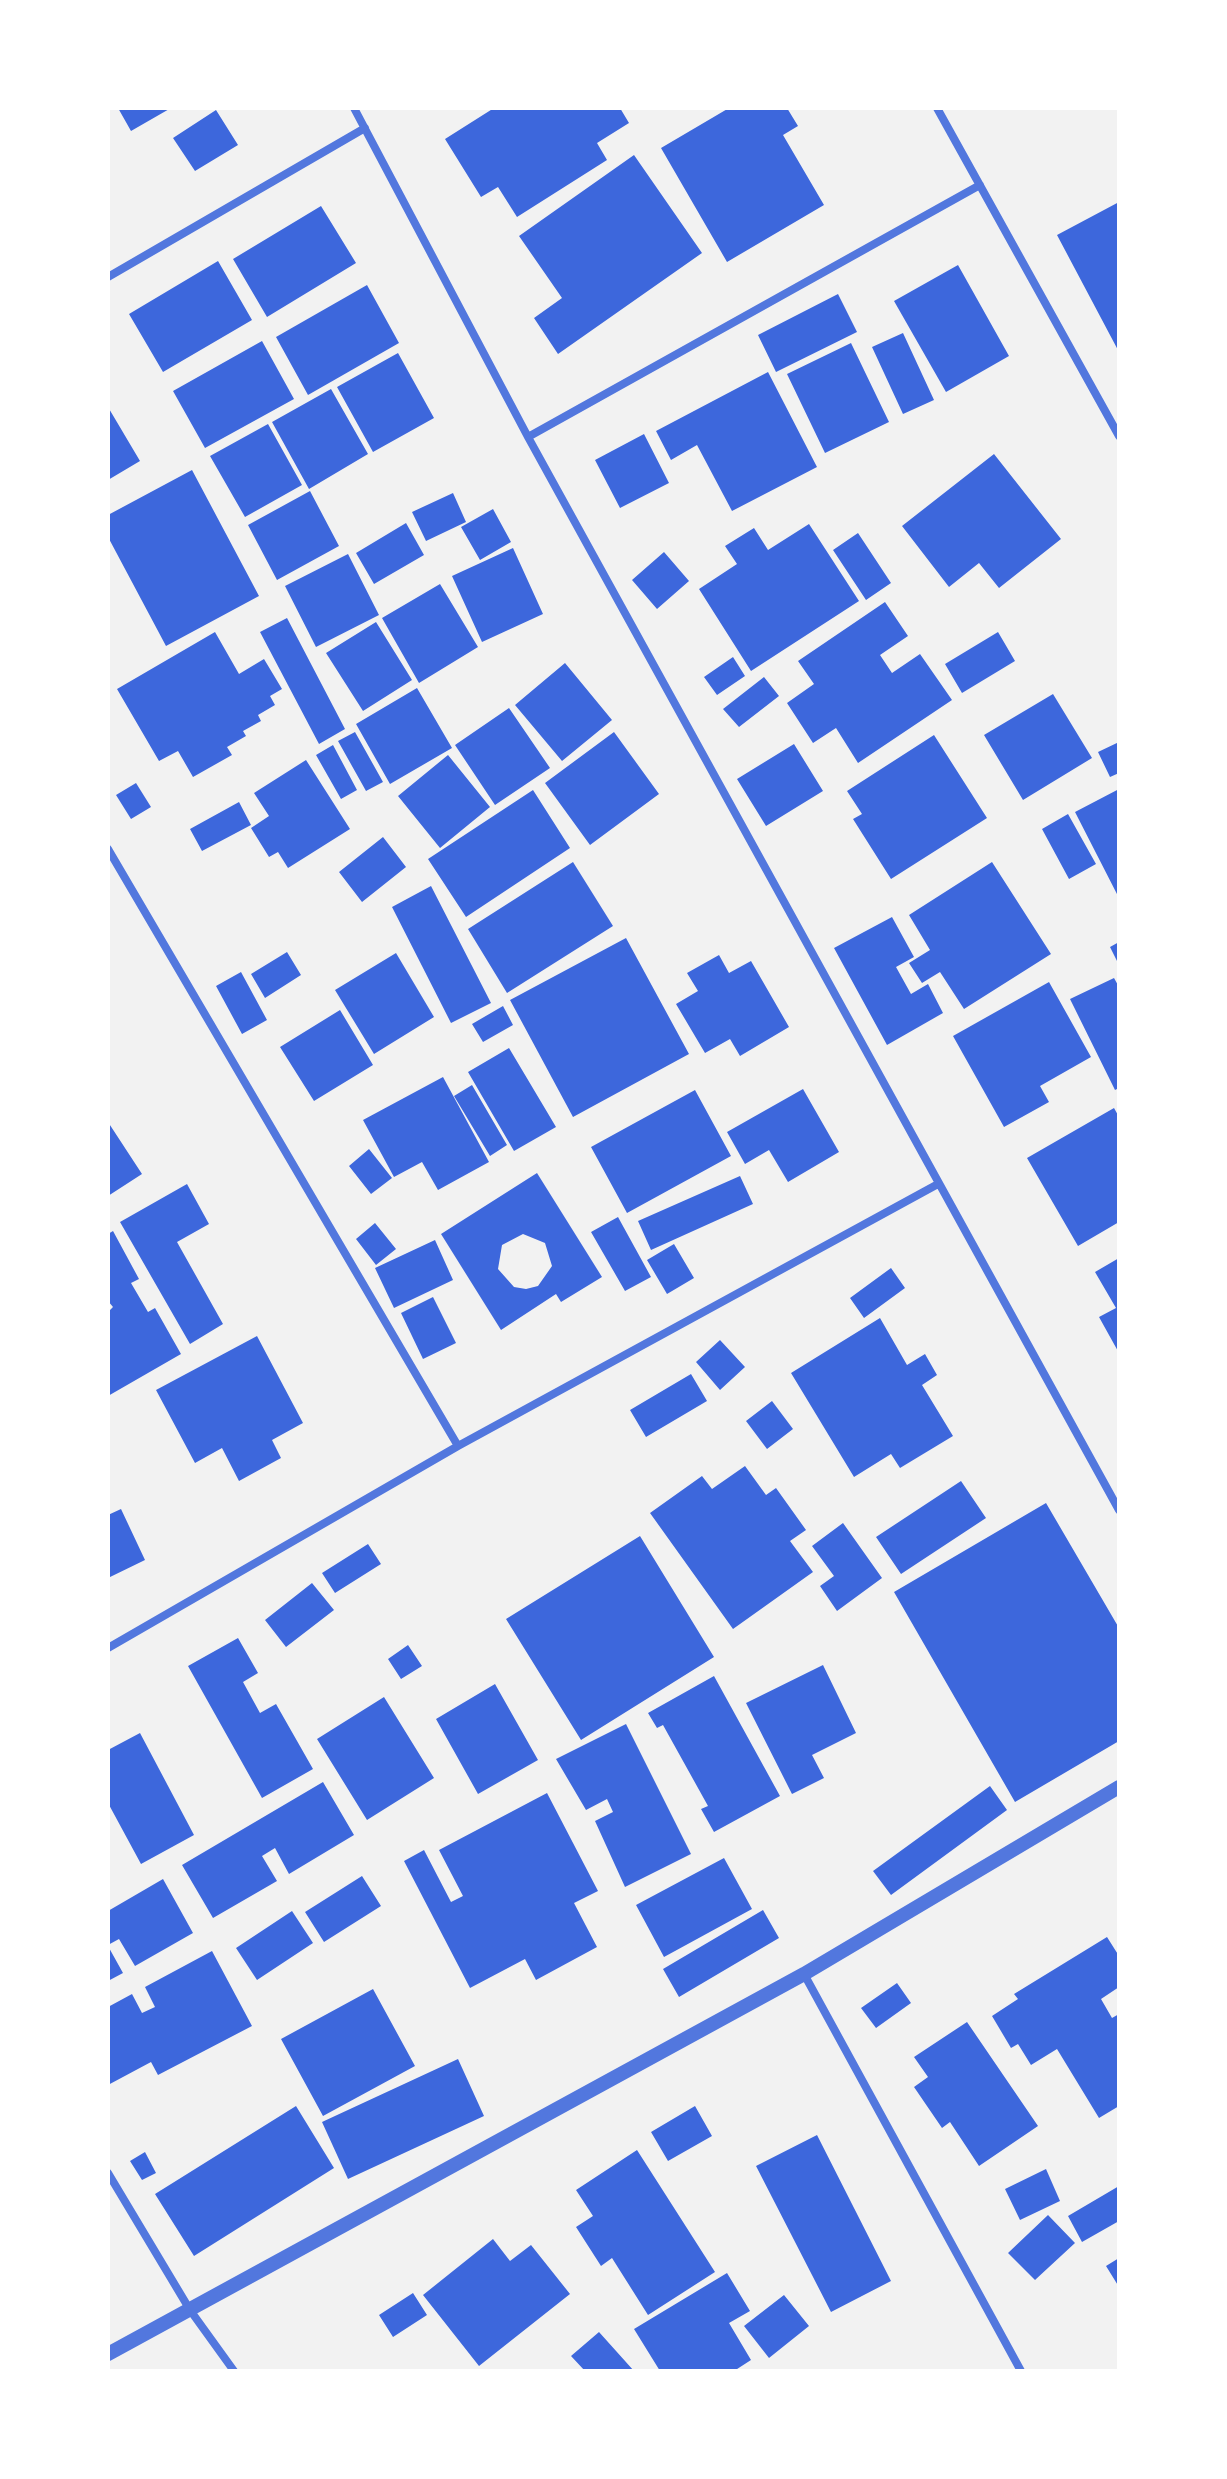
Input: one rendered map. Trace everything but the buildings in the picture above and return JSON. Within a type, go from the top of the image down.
[{"type":"street","points":[[354,108],[528,437],[1119,1510]]},
{"type":"street","points":[[937,108],[1119,436]]},
{"type":"street","points":[[108,277],[365,128]]},
{"type":"street","points":[[528,437],[980,185]]},
{"type":"street","points":[[108,849],[458,1446]]},
{"type":"street","points":[[108,1648],[458,1446],[938,1184]]},
{"type":"street","points":[[108,2354],[804,1974],[1119,1787]]},
{"type":"street","points":[[804,1974],[1021,2371]]},
{"type":"street","points":[[108,2173],[190,2310],[234,2371]]}]
